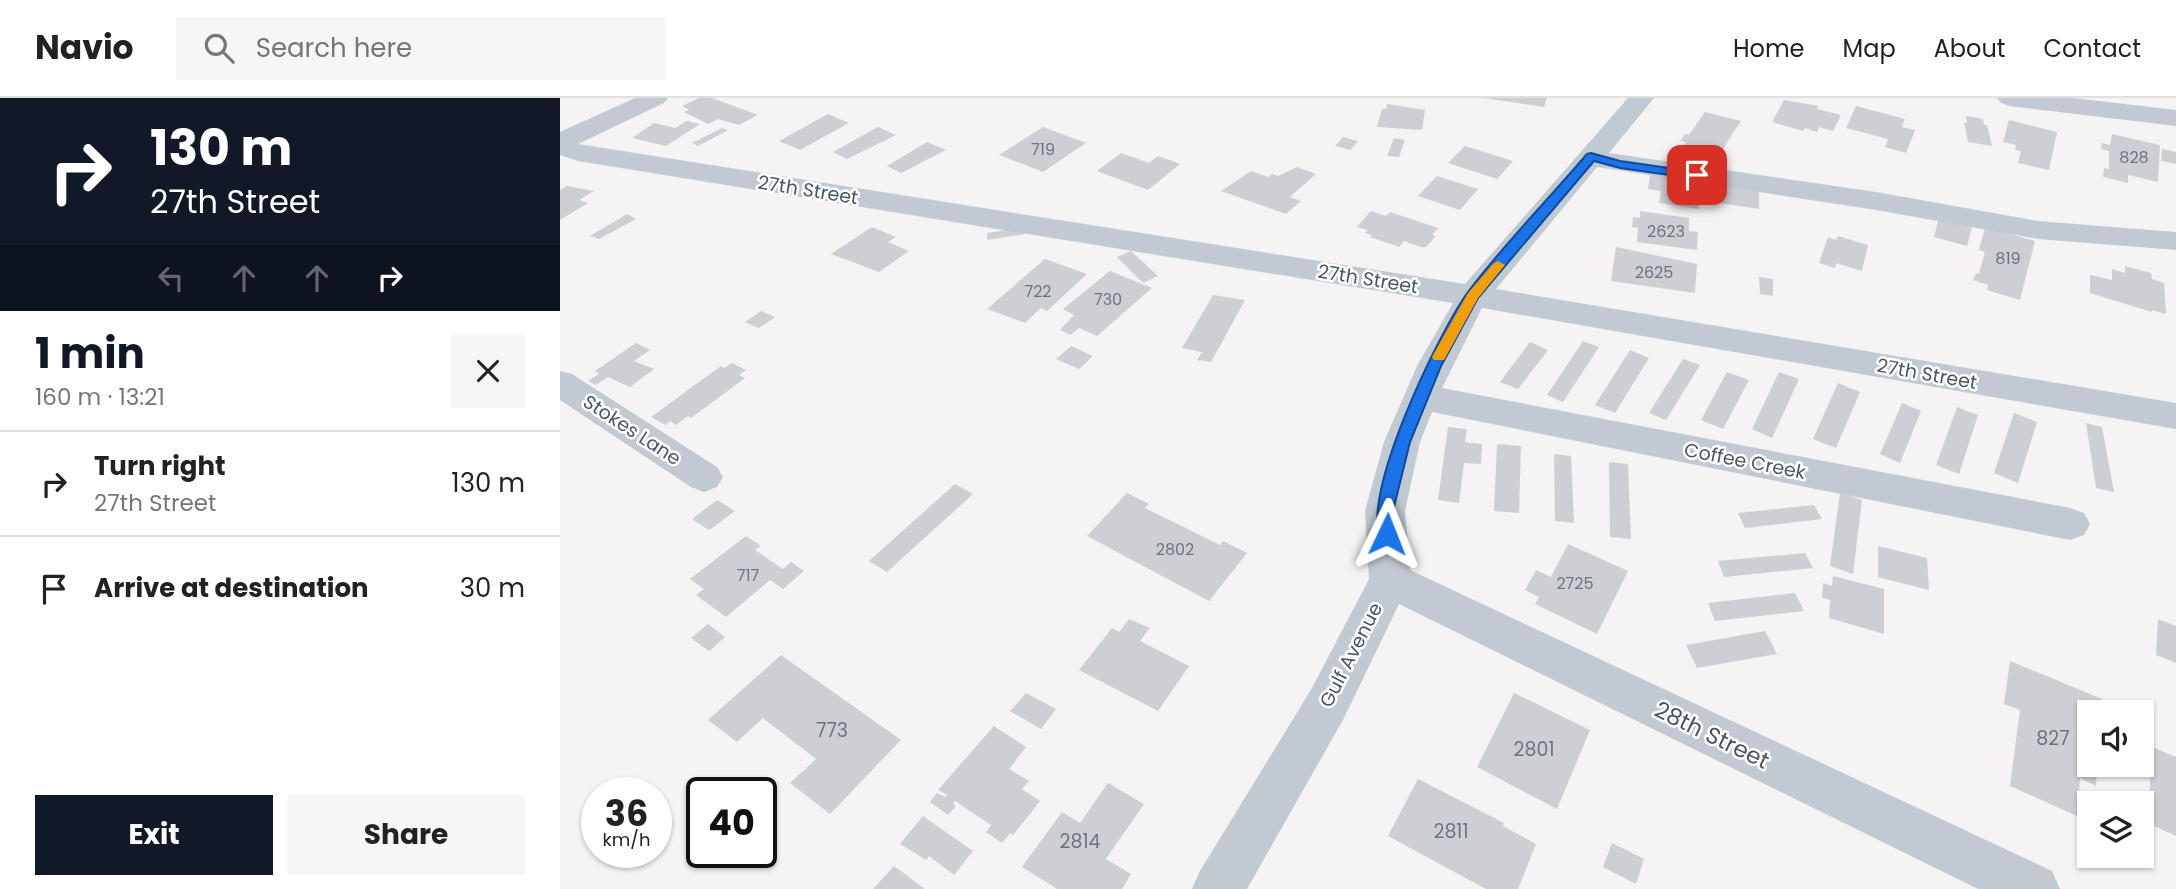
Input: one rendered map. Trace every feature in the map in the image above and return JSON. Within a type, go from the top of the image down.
[{"type":"street","points":[[560,144],[655,98]]},
{"type":"street","name":"Gulf Avenue","points":[[1218,889],[1328,703],[1390,580],[1385,511],[1402,442],[1434,366],[1473,296],[1641,98]]},
{"type":"street","points":[[2010,98],[2176,118]]},
{"type":"street","name":"27th Street","points":[[560,144],[578,153],[1473,296],[2176,416]]},
{"type":"street","points":[[1591,157],[1620,164],[1876,201],[2038,230],[2176,241]]},
{"type":"street","name":"Stokes Lane","points":[[560,383],[704,477]]},
{"type":"street","name":"Coffee Creek","points":[[1421,397],[2070,524]]},
{"type":"street","name":"28th Street","points":[[1390,580],[2034,889]]},
{"type":"building","points":[[699,98],[712,98],[758,115],[739,125],[718,119],[708,124],[684,112],[689,110],[682,106]]},
{"type":"building","points":[[1484,98],[1547,98],[1544,107]]},
{"type":"building","points":[[1784,100],[1818,106],[1817,109],[1841,115],[1833,131],[1819,127],[1817,132],[1805,128],[1803,131],[1772,122]]},
{"type":"building","points":[[1387,104],[1425,110],[1422,130],[1377,127],[1382,109],[1386,109]]},
{"type":"building","points":[[1856,106],[1905,119],[1902,127],[1915,130],[1906,153],[1885,147],[1888,139],[1846,128]]},
{"type":"building","points":[[1705,112],[1741,121],[1714,163],[1678,153],[1686,142],[1680,141],[1685,134],[1689,135]]},
{"type":"building","points":[[828,114],[849,123],[800,150],[779,141]]},
{"type":"building","points":[[1966,116],[1983,119],[1992,146],[1968,142],[1964,122],[1967,123]]},
{"type":"building","points":[[2009,120],[2057,132],[2049,170],[2018,163],[2021,151],[2015,150],[2016,145],[2003,142]]},
{"type":"building","points":[[687,121],[700,124],[666,146],[632,138],[654,123],[675,128]]},
{"type":"building","points":[[878,127],[896,135],[847,159],[833,152]]},
{"type":"building","points":[[1043,127],[1086,143],[1043,172],[999,155]]},
{"type":"building","points":[[722,128],[728,130],[698,146],[692,143]]},
{"type":"building","points":[[2112,134],[2160,145],[2158,182],[2128,175],[2128,183],[2103,177],[2104,168],[2109,169],[2109,151],[2101,149],[2102,143],[2110,145]]},
{"type":"building","points":[[1343,137],[1358,141],[1350,150],[1335,146]]},
{"type":"building","points":[[1394,138],[1405,140],[1399,157],[1387,156]]},
{"type":"building","points":[[927,142],[946,150],[901,173],[887,166]]},
{"type":"building","points":[[1465,146],[1513,161],[1497,179],[1448,163]]},
{"type":"building","points":[[2162,149],[2176,152],[2176,164],[2161,161]]},
{"type":"building","points":[[1121,153],[1149,163],[1158,156],[1180,164],[1148,190],[1097,171]]},
{"type":"building","points":[[1297,167],[1316,174],[1290,197],[1301,201],[1286,214],[1221,191],[1251,171],[1268,177],[1272,174],[1278,176]]},
{"type":"building","points":[[1650,175],[1759,191],[1759,209],[1700,200],[1699,209],[1659,203],[1661,191],[1648,189]]},
{"type":"building","points":[[1437,176],[1478,189],[1460,210],[1418,196]]},
{"type":"building","points":[[567,186],[594,191],[579,200],[588,203],[560,220],[560,190]]},
{"type":"building","points":[[1371,211],[1386,216],[1390,212],[1438,228],[1432,235],[1436,236],[1426,247],[1404,241],[1399,247],[1370,237],[1372,235],[1365,233],[1368,230],[1357,227]]},
{"type":"building","points":[[1640,211],[1689,218],[1689,231],[1698,232],[1697,250],[1637,242],[1638,228],[1632,227],[1633,217],[1640,218]]},
{"type":"building","points":[[627,214],[636,219],[599,239],[590,236]]},
{"type":"building","points":[[1939,217],[1972,227],[1967,246],[1934,237]]},
{"type":"building","points":[[872,227],[896,237],[888,242],[909,251],[879,272],[831,254]]},
{"type":"building","points":[[1025,227],[1025,234],[987,240],[987,233]]},
{"type":"building","points":[[1985,227],[2035,241],[2020,300],[1987,290],[1988,285],[1973,280],[1976,273],[1979,274],[1985,252],[1979,250]]},
{"type":"building","points":[[1838,236],[1868,245],[1862,271],[1836,263],[1835,268],[1819,263],[1828,237],[1836,240]]},
{"type":"building","points":[[1616,247],[1697,264],[1695,293],[1611,281]]},
{"type":"building","points":[[1131,251],[1158,276],[1143,283],[1117,257]]},
{"type":"building","points":[[1045,259],[1087,274],[1047,311],[1041,308],[1025,323],[987,309]]},
{"type":"building","points":[[2125,266],[2151,273],[2152,279],[2164,283],[2166,314],[2090,293],[2090,275],[2112,280],[2112,269],[2125,273]]},
{"type":"building","points":[[1110,271],[1152,288],[1097,336],[1079,328],[1070,335],[1060,330],[1074,315],[1063,309]]},
{"type":"building","points":[[1759,277],[1773,279],[1773,296],[1760,294]]},
{"type":"building","points":[[1213,295],[1245,300],[1211,362],[1197,360],[1202,352],[1182,348]]},
{"type":"building","points":[[761,311],[775,317],[759,328],[745,322]]},
{"type":"building","points":[[1583,341],[1599,347],[1563,402],[1547,395]]},
{"type":"building","points":[[1530,342],[1548,350],[1518,389],[1500,382]]},
{"type":"building","points":[[636,343],[650,350],[634,361],[654,369],[630,387],[608,377],[596,385],[588,381],[599,374],[595,371]]},
{"type":"building","points":[[1071,346],[1093,356],[1079,369],[1056,359]]},
{"type":"building","points":[[1630,350],[1649,358],[1615,413],[1595,405]]},
{"type":"building","points":[[1683,359],[1700,365],[1666,420],[1649,413]]},
{"type":"building","points":[[732,363],[746,370],[739,375],[745,378],[691,418],[688,416],[676,425],[670,421],[665,425],[651,417],[721,366],[724,368]]},
{"type":"building","points":[[1727,372],[1749,380],[1723,429],[1701,420]]},
{"type":"building","points":[[1779,372],[1799,379],[1772,438],[1752,429]]},
{"type":"building","points":[[1838,383],[1860,392],[1836,448],[1813,439]]},
{"type":"building","points":[[1902,403],[1921,411],[1900,463],[1880,454]]},
{"type":"building","points":[[1957,407],[1978,415],[1959,474],[1936,465]]},
{"type":"building","points":[[2014,413],[2037,422],[2018,483],[1994,473]]},
{"type":"building","points":[[2086,423],[2102,427],[2114,492],[2096,488]]},
{"type":"building","points":[[1448,427],[1467,429],[1465,442],[1482,444],[1481,464],[1464,463],[1459,503],[1438,500]]},
{"type":"building","points":[[1497,444],[1521,446],[1519,513],[1494,511]]},
{"type":"building","points":[[1554,454],[1571,456],[1574,523],[1555,521]]},
{"type":"building","points":[[1609,462],[1628,464],[1631,539],[1610,537]]},
{"type":"building","points":[[955,484],[973,494],[887,572],[869,561]]},
{"type":"building","points":[[1127,493],[1149,504],[1145,508],[1220,545],[1223,541],[1247,553],[1209,601],[1087,536]]},
{"type":"building","points":[[1840,493],[1862,500],[1853,574],[1830,566]]},
{"type":"building","points":[[717,500],[735,511],[709,530],[692,519]]},
{"type":"building","points":[[1814,505],[1822,519],[1745,528],[1738,513]]},
{"type":"building","points":[[746,536],[761,546],[755,550],[783,569],[791,562],[804,571],[783,589],[770,580],[726,617],[696,595],[704,589],[690,579]]},
{"type":"building","points":[[1568,544],[1628,571],[1597,634],[1535,604],[1539,597],[1525,590],[1536,570],[1551,577]]},
{"type":"building","points":[[1878,546],[1927,558],[1929,590],[1878,577]]},
{"type":"building","points":[[1805,553],[1813,568],[1724,577],[1718,561]]},
{"type":"building","points":[[1833,576],[1884,589],[1884,634],[1829,618],[1830,600],[1822,598],[1823,583],[1832,586]]},
{"type":"building","points":[[1795,593],[1804,611],[1715,621],[1708,603]]},
{"type":"building","points":[[1129,619],[1150,628],[1140,641],[1189,666],[1158,711],[1079,670],[1112,628],[1119,632]]},
{"type":"building","points":[[2158,619],[2176,626],[2176,663],[2156,655]]},
{"type":"building","points":[[708,624],[725,637],[709,651],[691,638]]},
{"type":"building","points":[[1765,631],[1777,654],[1697,668],[1686,645]]},
{"type":"building","points":[[781,655],[901,740],[830,814],[790,783],[816,759],[763,718],[737,742],[708,720]]},
{"type":"building","points":[[2010,661],[2102,699],[2077,700],[2077,777],[2096,777],[2096,786],[2080,778],[2077,816],[2010,786],[2020,710],[2004,704]]},
{"type":"building","points":[[1026,693],[1056,709],[1041,729],[1010,711]]},
{"type":"building","points":[[1514,693],[1590,730],[1557,809],[1477,767]]},
{"type":"building","points":[[994,726],[1026,747],[1009,769],[1029,781],[1022,789],[1040,801],[1013,835],[1010,833],[1002,843],[986,832],[991,825],[955,801],[953,803],[956,806],[948,815],[930,802],[937,793],[945,797],[947,795],[938,790]]},
{"type":"building","points":[[2154,748],[2176,757],[2176,836],[2154,826],[2154,791],[2150,791],[2150,777],[2154,777]]},
{"type":"building","points":[[1418,779],[1504,823],[1503,826],[1536,844],[1518,889],[1486,889],[1388,836]]},
{"type":"building","points":[[1108,783],[1144,804],[1106,859],[1131,874],[1122,889],[1057,889],[1022,867],[1062,812],[1080,823]]},
{"type":"building","points":[[923,816],[973,851],[954,875],[929,856],[926,860],[900,844]]},
{"type":"building","points":[[1612,843],[1644,859],[1636,884],[1603,867]]},
{"type":"building","points":[[894,866],[925,889],[873,889]]},
{"type":"slow traffic","points":[[1439,357],[1473,296],[1498,265]]},
{"type":"route","points":[[1387,534],[1385,511],[1402,442],[1434,366],[1473,296],[1591,157],[1697,175]]}]
